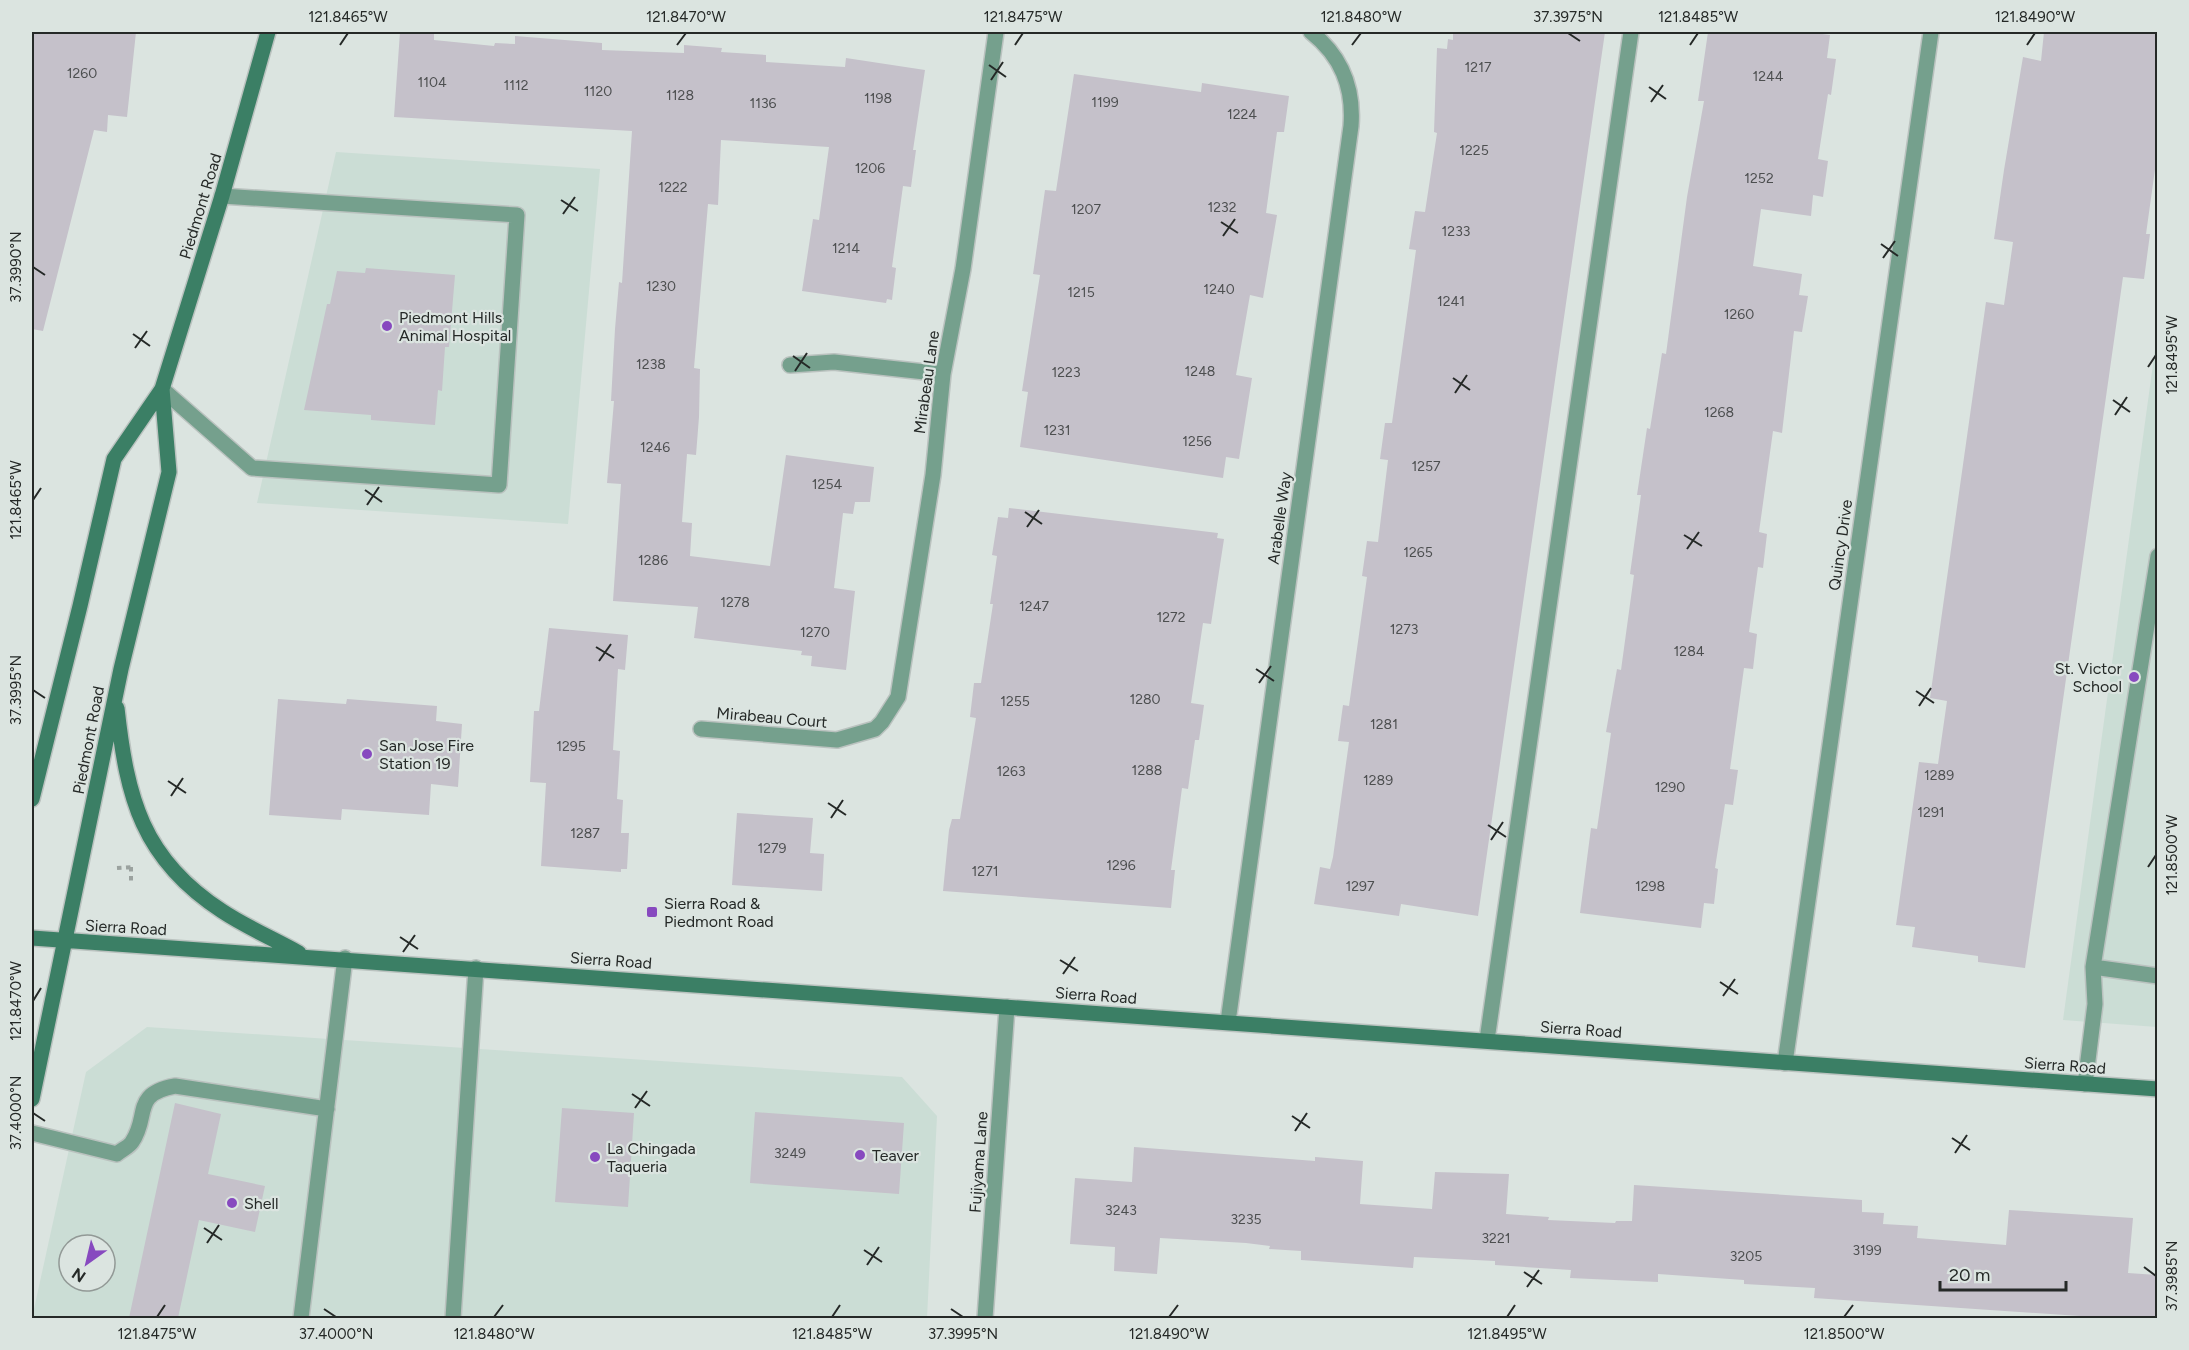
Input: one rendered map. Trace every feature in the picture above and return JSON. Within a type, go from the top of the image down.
[{"type":"street","name":"Piedmont Road","points":[[32,799],[114,459],[162,389],[222,196],[268,32]]},
{"type":"street","name":"Mirabeau Lane","points":[[874,729],[882,722],[898,697],[933,475],[943,374],[963,268],[996,32]]},
{"type":"street","name":"Arabelle Way","points":[[1228,1022],[1352,126],[1353,104],[1346,73],[1328,46],[1311,32]]},
{"type":"street","points":[[1487,1040],[1631,32]]},
{"type":"street","name":"Quincy Drive","points":[[1785,1063],[1931,32]]},
{"type":"street","points":[[162,389],[252,468],[499,485],[517,215],[222,196]]},
{"type":"street","points":[[790,365],[834,362],[943,374]]},
{"type":"street","name":"Piedmont Road","points":[[32,1099],[116,694],[170,472],[162,389]]},
{"type":"street","points":[[2085,1084],[2096,1004],[2093,968],[2157,556]]},
{"type":"street","points":[[116,694],[126,772],[139,816],[160,856],[184,883],[223,911],[304,956]]},
{"type":"street","name":"Mirabeau Court","points":[[701,729],[837,740],[874,729]]},
{"type":"street","name":"Sierra Road","points":[[32,938],[66,942],[345,958],[2157,1089]]},
{"type":"street","points":[[301,1318],[345,958]]},
{"type":"street","points":[[453,1318],[476,968]]},
{"type":"street","points":[[2093,968],[2157,975]]},
{"type":"street","name":"Fujiyama Lane","points":[[985,1318],[1007,1007]]},
{"type":"street","points":[[32,1133],[117,1154],[132,1142],[147,1099],[159,1089],[175,1086],[327,1108]]},
{"type":"path","points":[[131,867],[131,881]]},
{"type":"path","points":[[117,868],[140,868]]},
{"type":"shaded area","points":[[336,152],[600,169],[568,524],[257,503]]},
{"type":"shaded area","name":"St. Victor School","points":[[2157,335],[2157,1027],[2063,1020]]},
{"type":"shaded area","points":[[147,1027],[902,1077],[937,1116],[927,1318],[32,1318],[86,1072]]},
{"type":"building","points":[[32,32],[136,32],[127,117],[108,115],[107,132],[94,130],[43,331],[32,329]]},
{"type":"building","points":[[400,32],[434,32],[434,40],[494,46],[495,43],[515,44],[515,36],[602,43],[602,50],[684,53],[684,45],[722,48],[721,52],[766,55],[766,62],[845,67],[846,58],[925,70],[913,150],[916,150],[911,187],[903,186],[892,267],[896,268],[892,300],[887,299],[886,303],[802,291],[813,219],[819,220],[829,147],[721,140],[718,205],[708,204],[694,368],[700,369],[696,455],[687,454],[682,522],[692,523],[690,556],[770,566],[786,455],[874,467],[870,502],[855,502],[853,514],[843,513],[834,588],[855,591],[846,670],[811,666],[812,656],[801,655],[802,651],[694,638],[698,607],[613,601],[621,484],[607,483],[614,401],[611,401],[615,329],[619,282],[622,283],[632,131],[394,117]]},
{"type":"building","points":[[1453,32],[1605,32],[1478,916],[1401,904],[1399,916],[1314,904],[1320,867],[1330,869],[1333,857],[1349,742],[1338,741],[1343,705],[1349,706],[1367,577],[1362,576],[1367,541],[1378,542],[1388,460],[1380,459],[1385,423],[1392,423],[1416,250],[1409,249],[1415,211],[1425,212],[1437,133],[1434,132],[1437,48],[1447,49],[1448,39],[1453,40]]},
{"type":"building","points":[[1708,32],[1807,32],[1830,35],[1827,58],[1836,59],[1818,159],[1828,161],[1823,197],[1813,195],[1811,216],[1761,209],[1753,266],[1802,274],[1799,295],[1808,296],[1802,332],[1794,331],[1782,433],[1773,431],[1759,532],[1767,534],[1763,568],[1758,567],[1749,632],[1757,634],[1753,669],[1744,668],[1730,769],[1738,770],[1733,805],[1725,804],[1715,868],[1718,869],[1714,904],[1704,903],[1701,928],[1580,913],[1591,828],[1597,829],[1611,733],[1606,732],[1617,669],[1621,670],[1634,575],[1630,574],[1641,495],[1637,495],[1647,428],[1650,429],[1662,353],[1666,354],[1687,197],[1704,101],[1698,101]]},
{"type":"building","points":[[2044,32],[2157,32],[2157,155],[2146,234],[2150,234],[2144,279],[2123,277],[2025,968],[1978,962],[1978,956],[1912,947],[1915,927],[1896,925],[1919,762],[1938,764],[1947,701],[1930,698],[1986,302],[2004,305],[2013,242],[1994,239],[2004,170],[2023,57],[2041,61]]},
{"type":"building","points":[[1074,74],[1201,92],[1202,83],[1289,96],[1284,132],[1277,132],[1266,213],[1277,215],[1263,298],[1250,295],[1236,375],[1252,378],[1239,459],[1226,457],[1223,478],[1020,447],[1028,392],[1022,391],[1040,275],[1033,274],[1045,190],[1056,191]]},
{"type":"building","name":"Piedmont Hills Animal Hospital","points":[[366,268],[455,275],[449,347],[445,347],[442,391],[438,390],[435,425],[371,420],[371,415],[304,410],[327,304],[330,304],[337,271],[365,273]]},
{"type":"building","points":[[1009,508],[1218,533],[1217,538],[1224,539],[1211,624],[1203,623],[1191,703],[1204,705],[1199,740],[1195,740],[1188,789],[1182,788],[1171,870],[1175,870],[1171,908],[943,891],[949,830],[952,819],[960,819],[976,718],[970,717],[974,683],[981,683],[993,604],[990,604],[997,556],[992,555],[998,517],[1008,518]]},
{"type":"building","points":[[549,628],[628,635],[625,670],[618,669],[613,750],[620,751],[617,799],[623,800],[621,833],[629,833],[627,869],[621,869],[621,872],[541,866],[546,783],[530,782],[534,711],[539,711]]},
{"type":"building","name":"San Jose Fire Station 19","points":[[278,699],[346,704],[347,699],[437,706],[436,721],[462,724],[458,787],[431,784],[429,815],[342,809],[341,820],[269,815]]},
{"type":"building","points":[[737,813],[813,818],[810,853],[824,854],[822,891],[732,885]]},
{"type":"building","points":[[175,1103],[221,1114],[208,1174],[265,1186],[255,1232],[199,1220],[178,1318],[129,1318]]},
{"type":"building","name":"La Chingada Taqueria","points":[[562,1108],[634,1113],[628,1207],[555,1202]]},
{"type":"building","points":[[755,1112],[904,1123],[899,1194],[750,1183]]},
{"type":"building","points":[[1134,1147],[1315,1161],[1315,1157],[1363,1161],[1360,1204],[1432,1209],[1435,1172],[1509,1174],[1506,1214],[1549,1217],[1548,1220],[1615,1223],[1616,1221],[1632,1221],[1634,1185],[1862,1200],[1862,1212],[1884,1213],[1883,1224],[1918,1226],[1917,1238],[2006,1245],[2009,1210],[2133,1218],[2128,1273],[2157,1275],[2157,1318],[2109,1318],[1814,1298],[1815,1288],[1744,1284],[1744,1280],[1658,1274],[1658,1282],[1570,1278],[1571,1270],[1495,1265],[1495,1261],[1414,1257],[1413,1268],[1301,1260],[1301,1251],[1269,1249],[1270,1246],[1160,1238],[1157,1274],[1114,1271],[1115,1247],[1070,1244],[1075,1178],[1132,1182]]},
{"type":"place","name":"Piedmont Hills Animal Hospital","points":[[387,326]]},
{"type":"place","name":"St. Victor School","points":[[2134,677]]},
{"type":"place","name":"San Jose Fire Station 19","points":[[367,754]]},
{"type":"place","name":"Sierra Road & Piedmont Road","points":[[652,912]]},
{"type":"place","name":"Teaver","points":[[860,1155]]},
{"type":"place","name":"La Chingada Taqueria","points":[[595,1157]]},
{"type":"place","name":"Shell","points":[[232,1203]]}]
